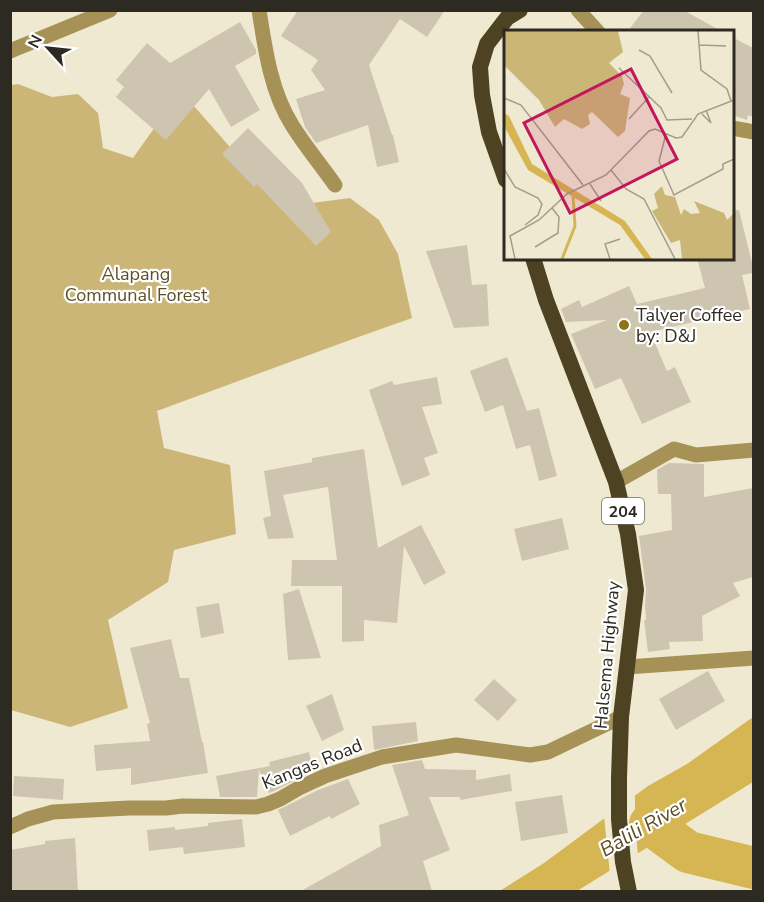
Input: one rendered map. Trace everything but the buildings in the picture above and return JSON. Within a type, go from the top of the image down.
[{"type":"highway","points":[[504,174],[489,132],[482,95],[480,67],[487,44],[507,18],[520,10]]},
{"type":"highway","name":"Halsema Highway","points":[[534,260],[546,300],[616,482],[628,534],[636,590],[621,717],[619,819],[623,862],[629,891]]},
{"type":"street","points":[[10,51],[110,10]]},
{"type":"street","points":[[259,10],[273,80],[280,99],[291,124],[335,185]]},
{"type":"street","points":[[578,10],[596,30]]},
{"type":"street","points":[[734,128],[753,132]]},
{"type":"street","points":[[616,482],[674,449],[696,454],[753,450]]},
{"type":"street","points":[[627,667],[753,658]]},
{"type":"street","name":"Kangas Road","points":[[10,827],[53,812],[183,806],[256,807],[280,799],[325,776],[382,758],[456,745],[530,755],[548,752],[621,717]]},
{"type":"green space","name":"Alapang Communal Forest","points":[[18,84],[52,97],[78,94],[98,113],[103,148],[133,158],[155,127],[193,105],[245,164],[297,205],[350,198],[379,220],[398,254],[412,318],[157,411],[164,448],[230,465],[236,534],[174,550],[168,582],[108,620],[128,708],[70,727],[11,710],[11,85]]},
{"type":"water","name":"Balili River","points":[[753,717],[753,782],[577,891],[498,892],[544,863],[648,786],[687,764]]},
{"type":"pier","points":[[635,792],[638,857],[610,875],[604,816]]},
{"type":"waterway","name":"Balili River","points":[[650,824],[688,852],[754,868]]},
{"type":"place","name":"Talyer Coffee by: D&J","points":[[624,325]]}]
